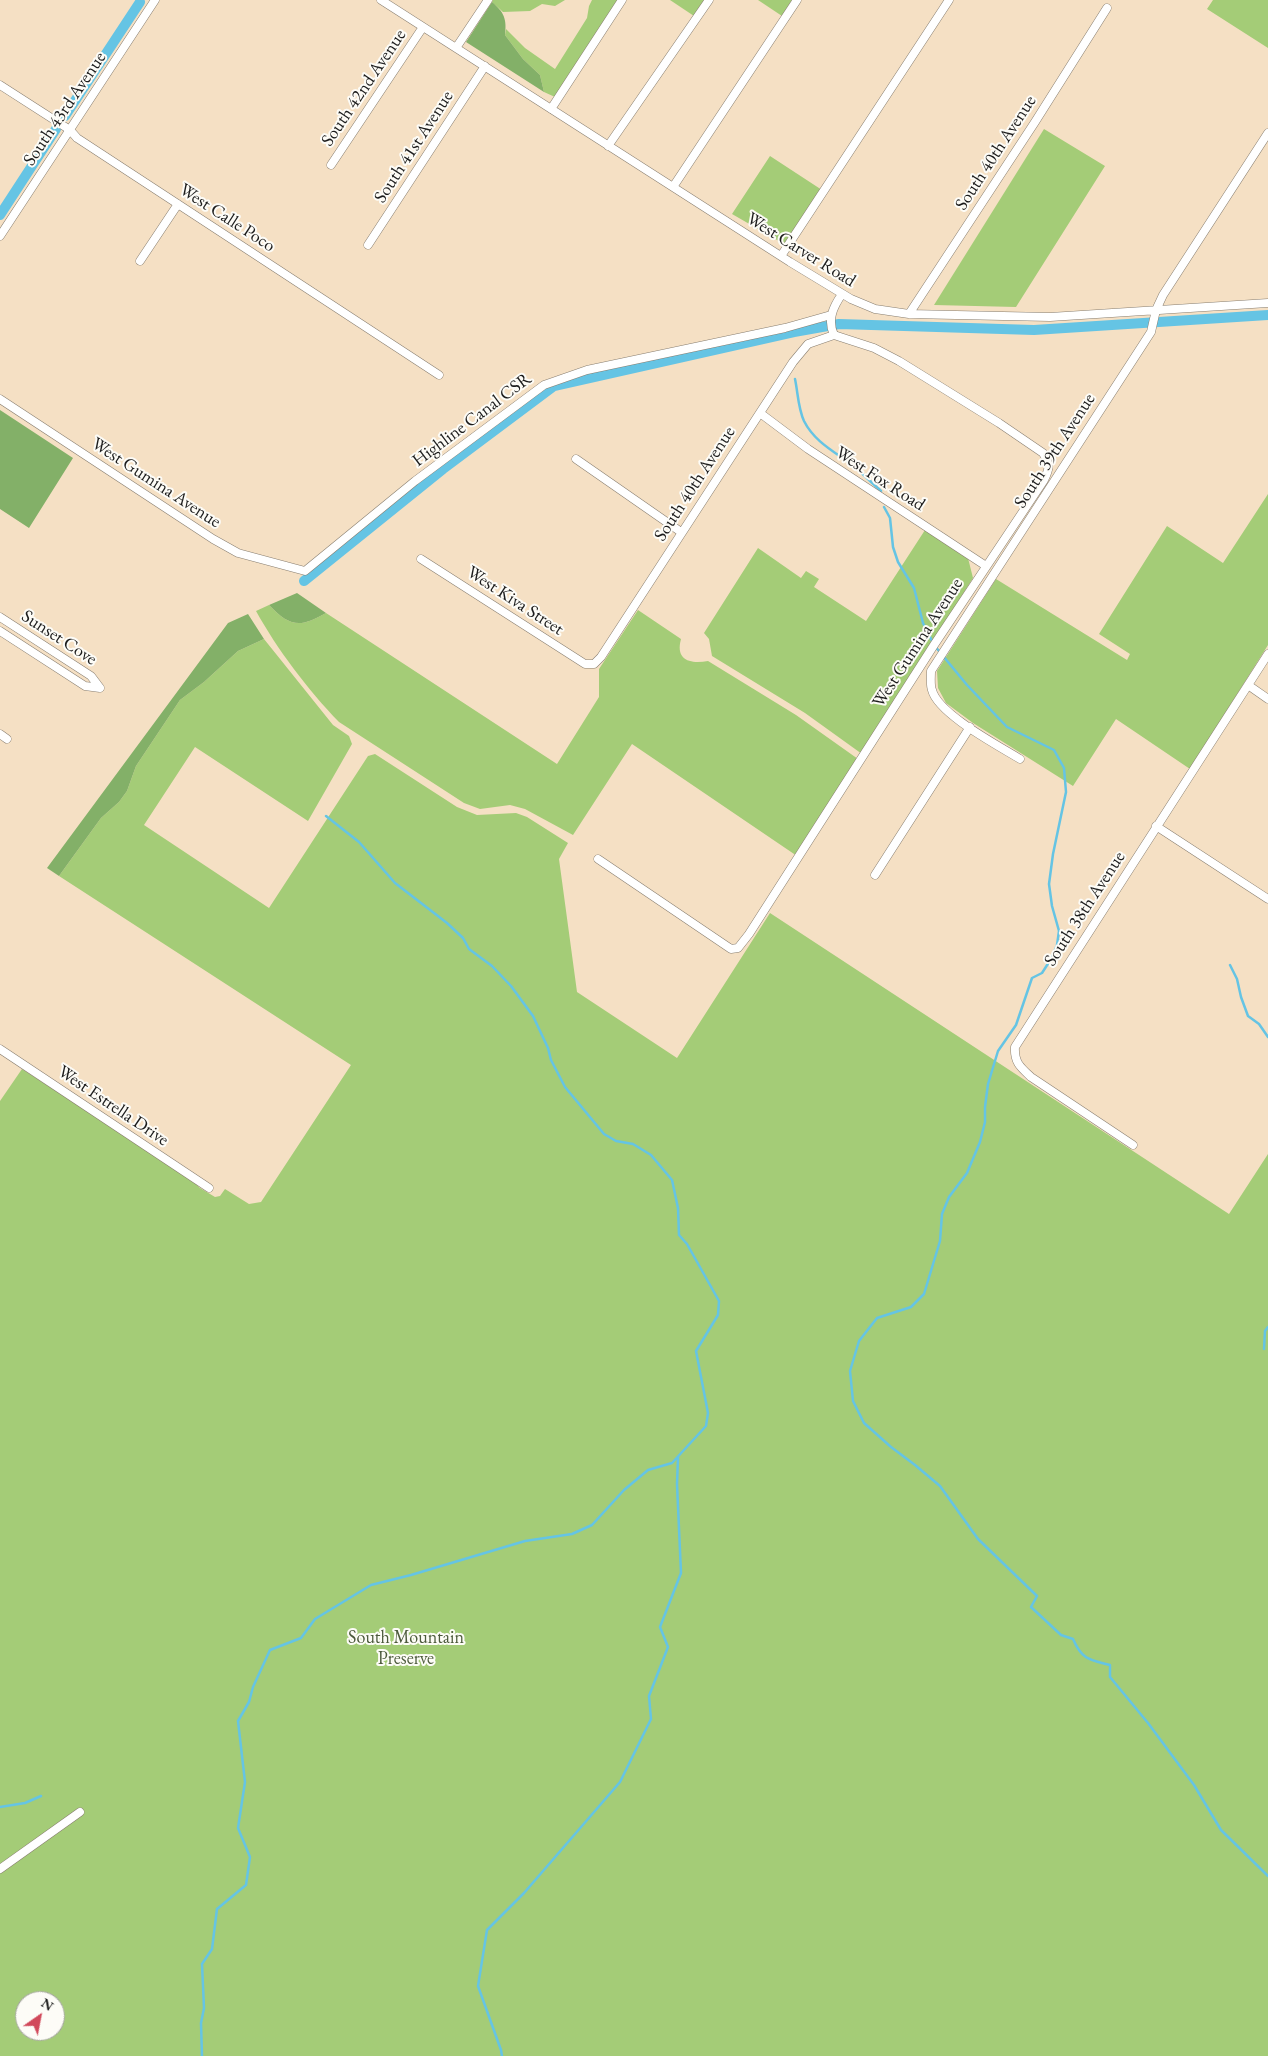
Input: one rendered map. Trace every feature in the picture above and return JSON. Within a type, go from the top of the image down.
[{"type":"street","name":"South 43rd Avenue","points":[[0,236],[155,0]]},
{"type":"street","name":"West Carver Road","points":[[381,0],[781,256],[842,294],[875,309],[910,314],[1050,317],[1155,314],[1268,303]]},
{"type":"street","points":[[456,48],[488,0]]},
{"type":"street","points":[[551,109],[622,0]]},
{"type":"street","points":[[608,146],[709,0]]},
{"type":"street","points":[[674,187],[797,0]]},
{"type":"street","points":[[781,256],[949,0]]},
{"type":"street","name":"South 40th Avenue","points":[[910,314],[1107,8]]},
{"type":"street","name":"South 42nd Avenue","points":[[330,165],[422,27]]},
{"type":"street","name":"South 41st Avenue","points":[[368,245],[485,66]]},
{"type":"street","name":"West Calle Poco","points":[[0,85],[70,130],[77,138],[439,374]]},
{"type":"street","name":"South 39th Avenue","points":[[1020,759],[970,727],[940,704],[932,690],[931,671],[1152,328],[1155,314],[1163,295],[1268,132]]},
{"type":"street","points":[[140,261],[178,204]]},
{"type":"street","points":[[833,332],[831,315],[833,307],[842,294]]},
{"type":"street","name":"Highline Canal CSR","points":[[305,571],[415,481],[544,385],[587,370],[785,328],[831,315]]},
{"type":"street","name":"South 40th Avenue","points":[[594,664],[601,657],[681,532],[808,344],[833,332]]},
{"type":"street","name":"West Gumina Avenue","points":[[598,859],[731,949],[738,948],[765,910],[934,644],[1050,469],[1043,453],[999,423],[899,361],[874,348],[833,332]]},
{"type":"street","name":"West Gumina Avenue","points":[[0,399],[238,553],[305,571]]},
{"type":"street","name":"West Fox Road","points":[[760,413],[808,449],[986,566]]},
{"type":"street","points":[[576,459],[681,532]]},
{"type":"street","name":"West Kiva Street","points":[[421,559],[585,664],[594,664]]},
{"type":"street","name":"Sunset Cove","points":[[0,617],[92,676],[100,688],[85,686],[0,631]]},
{"type":"street","name":"South 38th Avenue","points":[[1132,1145],[1030,1077],[1019,1067],[1014,1058],[1015,1047],[1268,654]]},
{"type":"street","points":[[1248,685],[1268,698]]},
{"type":"street","points":[[875,876],[970,727]]},
{"type":"street","points":[[0,734],[7,739]]},
{"type":"street","points":[[1156,826],[1268,899]]},
{"type":"street","name":"West Estrella Drive","points":[[0,1049],[209,1188]]},
{"type":"street","points":[[0,1869],[80,1812]]},
{"type":"green space","points":[[493,0],[565,0],[555,6],[542,4],[530,11],[503,12],[492,2]]},
{"type":"green space","points":[[592,0],[618,0],[555,97],[544,92],[540,75],[523,59],[505,35],[506,29],[525,48],[555,69],[587,18]]},
{"type":"green space","points":[[670,0],[705,0],[694,16]]},
{"type":"green space","points":[[758,0],[792,0],[782,16]]},
{"type":"green space","points":[[1213,0],[1268,0],[1268,48],[1207,9]]},
{"type":"green space","points":[[492,2],[504,16],[506,24],[505,35],[523,59],[540,75],[544,92],[466,42]]},
{"type":"green space","points":[[1044,129],[1105,166],[1016,307],[934,305]]},
{"type":"green space","points":[[770,156],[822,190],[784,244],[732,214]]},
{"type":"green space","points":[[0,410],[73,458],[29,528],[0,509]]},
{"type":"green space","points":[[1268,494],[1268,645],[1190,769],[1116,719],[1073,786],[973,723],[946,703],[938,688],[937,671],[996,579],[1127,660],[1130,654],[1099,634],[1167,526],[1223,563]]},
{"type":"green space","points":[[925,530],[968,558],[973,578],[862,754],[805,713],[712,656],[709,639],[704,633],[758,548],[801,578],[806,571],[819,579],[814,587],[866,621]]},
{"type":"green space","points":[[297,593],[326,613],[309,621],[296,623],[283,618],[269,605]]},
{"type":"green space","points":[[269,605],[283,618],[296,623],[309,621],[326,613],[557,764],[599,697],[599,669],[638,610],[681,639],[680,652],[686,659],[696,662],[708,661],[796,715],[858,759],[797,856],[632,744],[573,835],[525,809],[510,805],[480,809],[464,803],[339,722],[294,669],[264,625],[256,611]]},
{"type":"green space","points":[[248,614],[264,639],[238,651],[204,682],[180,700],[136,766],[127,791],[119,802],[101,818],[59,876],[47,868],[228,623]]},
{"type":"green space","name":"South Mountain Preserve","points":[[264,639],[333,725],[349,736],[352,744],[308,821],[195,747],[144,825],[269,908],[368,756],[375,754],[457,807],[477,815],[516,813],[527,817],[568,843],[559,859],[577,992],[677,1058],[770,913],[1229,1214],[1268,1154],[1268,2056],[0,2056],[0,1101],[22,1069],[187,1175],[200,1188],[215,1197],[220,1196],[225,1189],[249,1204],[261,1202],[351,1065],[59,876],[101,818],[119,802],[127,791],[136,766],[180,700],[204,682],[238,651]]},
{"type":"waterway","points":[[65,116],[140,2]]},
{"type":"waterway","points":[[0,215],[56,129]]},
{"type":"waterway","points":[[304,581],[443,469],[554,386],[794,332],[839,324],[1034,330],[1268,315]]},
{"type":"waterway","points":[[795,379],[800,411],[814,436],[855,467],[881,491]]},
{"type":"waterway","points":[[884,507],[890,518],[893,547],[898,562],[914,588],[923,623],[934,645],[967,685],[1007,727],[1054,750],[1064,768],[1066,792],[1053,854],[1049,884],[1052,906],[1059,931],[1057,945],[1042,973],[1032,978],[1016,1025],[998,1051],[988,1084],[985,1122],[980,1142],[967,1173],[949,1197],[942,1214],[940,1241],[924,1294],[911,1307],[877,1318],[859,1341],[850,1371],[853,1401],[864,1423],[940,1486],[978,1539],[1037,1596],[1031,1607],[1061,1635],[1073,1639],[1076,1646],[1087,1658],[1110,1665],[1110,1677],[1148,1723],[1194,1785],[1221,1830],[1268,1876]]},
{"type":"waterway","points":[[202,2056],[201,2023],[204,2008],[202,1964],[212,1949],[217,1909],[246,1885],[250,1857],[238,1828],[245,1782],[238,1721],[249,1702],[253,1687],[270,1650],[301,1638],[315,1619],[371,1585],[525,1541],[572,1534],[592,1525],[624,1490],[648,1470],[672,1463],[706,1426],[708,1413],[696,1351],[718,1315],[719,1301],[687,1244],[679,1235],[678,1208],[672,1180],[651,1155],[633,1144],[616,1141],[604,1134],[565,1087],[551,1060],[548,1048],[533,1016],[511,986],[492,966],[469,949],[463,938],[447,923],[395,883],[359,842],[326,816]]},
{"type":"waterway","points":[[1230,965],[1237,979],[1248,1016],[1259,1024],[1268,1037]]},
{"type":"waterway","points":[[1264,1349],[1265,1331],[1268,1327]]},
{"type":"waterway","points":[[502,2056],[478,1986],[487,1930],[524,1893],[620,1782],[651,1719],[649,1696],[668,1647],[660,1627],[681,1573],[677,1484],[678,1458]]},
{"type":"waterway","points":[[0,1807],[25,1803],[41,1796]]}]
